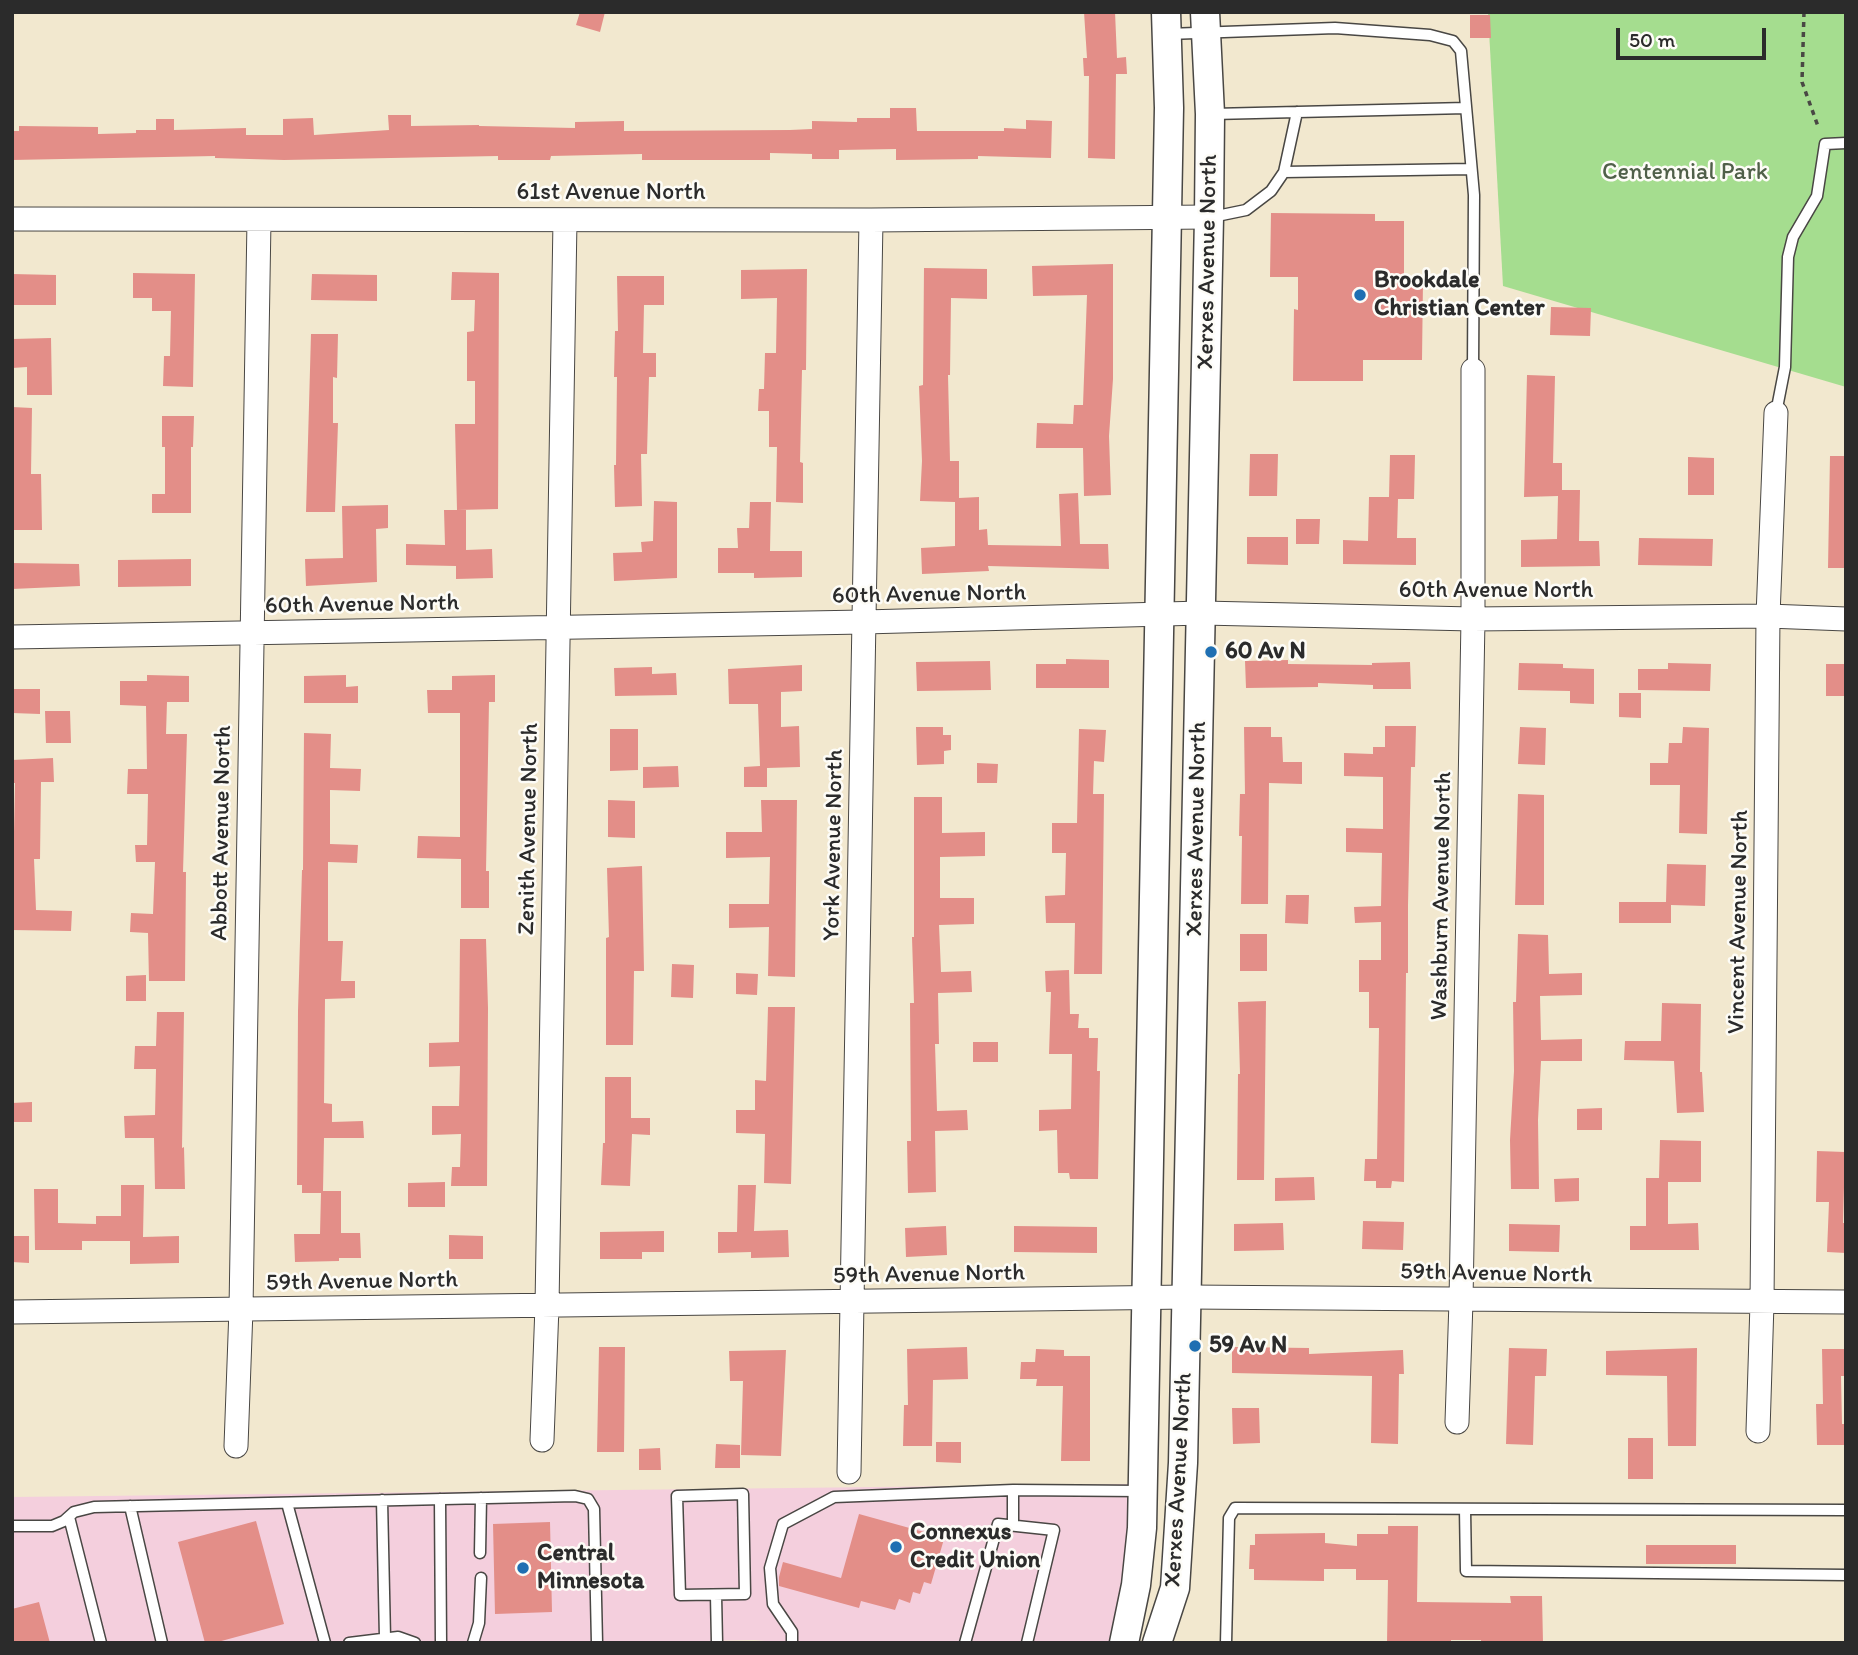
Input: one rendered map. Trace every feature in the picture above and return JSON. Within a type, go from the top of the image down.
[{"type":"street","name":"Xerxes Avenue North","points":[[1157,1643],[1175,1588],[1182,1490],[1188,1297],[1209,217],[1210,114],[1206,22]]},
{"type":"street","name":"Xerxes Avenue North","points":[[1124,1643],[1136,1585],[1142,1528],[1170,108],[1167,23]]},
{"type":"street","name":"61st Avenue North","points":[[12,219],[871,220],[1209,217]]},
{"type":"street","name":"Abbott Avenue North","points":[[236,1446],[259,220]]},
{"type":"street","name":"Zenith Avenue North","points":[[542,1440],[547,1306],[565,220]]},
{"type":"street","name":"York Avenue North","points":[[849,1472],[871,220]]},
{"type":"street","name":"Washburn Avenue North","points":[[1457,1422],[1473,619],[1474,370]]},
{"type":"street","name":"Vincent Avenue North","points":[[1758,1431],[1762,1303],[1768,616],[1776,414]]},
{"type":"street","name":"60th Avenue North","points":[[12,637],[864,622],[1202,613],[1473,619],[1768,616],[1846,619]]},
{"type":"street","name":"59th Avenue North","points":[[12,1312],[1188,1297],[1846,1302]]},
{"type":"lane","points":[[1167,23],[1206,22],[1335,28],[1430,35],[1453,41],[1461,51],[1474,195],[1474,370]]},
{"type":"lane","points":[[1210,114],[1466,108]]},
{"type":"lane","points":[[1209,217],[1246,210],[1271,191],[1284,172],[1297,112]]},
{"type":"lane","points":[[1776,414],[1785,367],[1788,257],[1793,237],[1817,197],[1825,144],[1846,143]]},
{"type":"lane","points":[[1284,172],[1471,169]]},
{"type":"lane","points":[[1013,1490],[1013,1525]]},
{"type":"lane","points":[[792,1643],[792,1632],[773,1604],[771,1568],[783,1524],[834,1497],[1013,1490],[1142,1491]]},
{"type":"lane","points":[[743,1494],[746,1594],[716,1595],[680,1595],[677,1496],[743,1494]]},
{"type":"lane","points":[[12,1526],[52,1526],[74,1512],[94,1507],[575,1496],[588,1499],[594,1509],[597,1643]]},
{"type":"lane","points":[[481,1497],[481,1553]]},
{"type":"lane","points":[[440,1499],[441,1643]]},
{"type":"lane","points":[[382,1500],[385,1638]]},
{"type":"lane","points":[[287,1503],[325,1643]]},
{"type":"lane","points":[[130,1506],[162,1643]]},
{"type":"lane","points":[[1226,1643],[1229,1518],[1235,1508],[1846,1510]]},
{"type":"lane","points":[[1465,1509],[1466,1571],[1846,1576]]},
{"type":"lane","points":[[69,1517],[101,1643]]},
{"type":"lane","points":[[965,1643],[998,1524],[1054,1530],[1027,1643]]},
{"type":"lane","points":[[473,1643],[479,1623],[481,1578]]},
{"type":"lane","points":[[716,1595],[718,1643]]},
{"type":"lane","points":[[349,1643],[398,1637],[415,1643]]},
{"type":"path","points":[[1804,12],[1802,82],[1825,144]]},
{"type":"shaded area","points":[[1135,1484],[1128,1570],[1112,1643],[788,1643],[754,1640],[608,1643],[12,1643],[12,1497]]},
{"type":"green space","name":"Centennial Park","points":[[1488,12],[1846,12],[1846,387],[1503,286]]},
{"type":"building","points":[[580,12],[605,12],[600,32],[576,25]]},
{"type":"building","points":[[1084,12],[1115,12],[1117,58],[1126,57],[1127,74],[1116,74],[1115,159],[1088,158],[1089,76],[1084,76],[1083,58],[1087,58]]},
{"type":"building","points":[[1470,15],[1490,15],[1491,38],[1470,38]]},
{"type":"building","points":[[890,108],[916,108],[917,131],[1004,131],[1004,128],[1026,129],[1026,120],[1052,121],[1051,158],[978,156],[978,159],[896,160],[896,149],[839,150],[839,159],[812,159],[812,154],[770,153],[770,160],[642,160],[642,154],[551,156],[550,160],[498,160],[498,156],[284,160],[215,156],[12,160],[12,131],[19,131],[19,126],[98,127],[98,134],[136,133],[136,130],[156,130],[156,119],[174,119],[174,130],[246,128],[246,135],[283,135],[283,119],[313,118],[314,135],[389,130],[388,115],[411,115],[411,126],[575,128],[575,122],[624,121],[624,131],[790,130],[812,129],[812,121],[857,122],[857,118],[890,118]]},
{"type":"building","name":"Brookdale Christian Center","points":[[1271,213],[1375,214],[1375,221],[1404,221],[1404,280],[1423,280],[1422,360],[1363,360],[1363,381],[1293,381],[1294,309],[1298,310],[1298,277],[1270,277]]},
{"type":"building","points":[[1113,264],[1113,379],[1109,436],[1111,495],[1084,496],[1083,448],[1036,448],[1037,423],[1073,424],[1074,405],[1083,405],[1087,295],[1033,296],[1032,266]]},
{"type":"building","points":[[924,268],[987,269],[987,299],[951,298],[948,375],[950,461],[959,461],[959,498],[979,497],[979,530],[987,529],[988,545],[1061,546],[1059,494],[1078,493],[1080,544],[1108,544],[1109,569],[988,566],[989,571],[922,574],[921,548],[955,546],[955,502],[920,501],[922,461],[919,386],[923,385]]},
{"type":"building","points":[[807,269],[806,370],[802,370],[800,462],[803,463],[803,503],[776,502],[777,447],[769,447],[769,411],[758,411],[759,389],[764,389],[765,353],[776,353],[777,298],[741,299],[741,270]]},
{"type":"building","points":[[452,272],[499,273],[498,509],[457,510],[455,424],[475,424],[475,381],[467,381],[467,332],[474,331],[475,300],[451,300]]},
{"type":"building","points":[[133,273],[195,274],[193,387],[163,386],[164,356],[170,356],[171,311],[152,311],[152,298],[133,298]]},
{"type":"building","points":[[12,274],[56,275],[56,305],[12,305]]},
{"type":"building","points":[[312,274],[377,275],[377,301],[311,300]]},
{"type":"building","points":[[617,276],[664,276],[664,305],[644,305],[643,353],[656,353],[656,377],[649,377],[647,454],[641,454],[642,506],[615,507],[617,377],[614,377],[615,331],[618,331]]},
{"type":"building","points":[[1551,307],[1591,308],[1590,336],[1550,335]]},
{"type":"building","points":[[311,334],[338,334],[337,378],[333,377],[333,423],[338,423],[335,512],[306,512]]},
{"type":"building","points":[[51,338],[52,395],[27,395],[27,367],[12,368],[12,339]]},
{"type":"building","points":[[1527,375],[1555,376],[1553,463],[1562,463],[1562,490],[1580,490],[1579,541],[1599,541],[1600,566],[1521,567],[1521,540],[1557,539],[1558,496],[1524,497]]},
{"type":"building","points":[[12,407],[32,408],[31,474],[41,474],[42,530],[12,530]]},
{"type":"building","points":[[162,416],[194,416],[191,513],[152,513],[152,494],[165,494]]},
{"type":"building","points":[[1250,454],[1278,454],[1277,496],[1249,496]]},
{"type":"building","points":[[1390,455],[1415,455],[1414,499],[1398,499],[1397,538],[1416,538],[1416,565],[1343,564],[1343,540],[1368,541],[1369,497],[1389,497]]},
{"type":"building","points":[[1830,456],[1846,456],[1846,568],[1828,568]]},
{"type":"building","points":[[1688,457],[1714,458],[1714,495],[1688,495]]},
{"type":"building","points":[[654,501],[677,502],[677,578],[614,581],[613,553],[642,552],[641,542],[653,541]]},
{"type":"building","points":[[750,502],[771,502],[770,551],[802,551],[802,577],[754,578],[754,573],[718,573],[718,548],[738,548],[737,528],[749,528]]},
{"type":"building","points":[[388,505],[388,528],[376,529],[377,582],[306,586],[305,559],[343,558],[342,506]]},
{"type":"building","points":[[444,510],[466,510],[466,550],[492,549],[493,578],[456,579],[456,566],[406,565],[406,544],[445,545]]},
{"type":"building","points":[[1296,519],[1320,519],[1319,544],[1296,544]]},
{"type":"building","points":[[1247,537],[1288,537],[1288,565],[1247,564]]},
{"type":"building","points":[[1639,538],[1713,539],[1712,566],[1638,565]]},
{"type":"building","points":[[191,559],[191,586],[118,587],[118,560]]},
{"type":"building","points":[[12,563],[79,564],[80,586],[12,589]]},
{"type":"building","points":[[1066,659],[1109,660],[1109,688],[1036,688],[1036,664],[1066,664]]},
{"type":"building","points":[[1288,660],[1288,664],[1372,665],[1410,662],[1411,689],[1373,689],[1373,685],[1318,683],[1318,687],[1246,688],[1245,661]]},
{"type":"building","points":[[990,661],[991,690],[917,691],[916,662]]},
{"type":"building","points":[[1519,663],[1563,664],[1563,668],[1594,669],[1594,704],[1570,703],[1570,691],[1518,690]]},
{"type":"building","points":[[1668,663],[1711,664],[1710,691],[1638,690],[1638,669],[1668,669]]},
{"type":"building","points":[[1826,664],[1846,664],[1846,696],[1826,696]]},
{"type":"building","points":[[802,665],[802,691],[781,692],[781,727],[799,726],[800,767],[767,768],[767,787],[744,787],[744,767],[760,766],[758,704],[729,704],[728,669]]},
{"type":"building","points":[[652,667],[652,674],[676,673],[677,695],[615,696],[614,668]]},
{"type":"building","points":[[147,675],[189,676],[189,702],[167,702],[166,734],[187,734],[183,872],[186,872],[185,981],[149,981],[148,933],[130,932],[131,913],[153,914],[155,862],[136,862],[135,845],[147,845],[148,794],[127,794],[128,769],[147,769],[146,706],[120,705],[120,681],[147,681]]},
{"type":"building","points":[[346,675],[346,687],[358,686],[358,703],[304,703],[304,676]]},
{"type":"building","points":[[495,675],[495,702],[489,702],[486,871],[489,871],[489,908],[461,908],[461,859],[417,858],[418,836],[460,837],[460,713],[428,713],[427,690],[452,690],[452,676]]},
{"type":"building","points":[[12,689],[40,689],[40,714],[12,713]]},
{"type":"building","points":[[1619,693],[1641,693],[1641,718],[1619,717]]},
{"type":"building","points":[[45,711],[70,711],[71,743],[46,743]]},
{"type":"building","points":[[1385,726],[1416,726],[1415,767],[1411,767],[1404,1182],[1392,1181],[1391,1188],[1376,1188],[1376,1181],[1364,1181],[1365,1159],[1377,1159],[1379,1028],[1369,1028],[1369,992],[1359,992],[1359,960],[1381,960],[1381,922],[1355,923],[1354,907],[1381,906],[1382,853],[1346,852],[1346,828],[1383,829],[1383,777],[1344,776],[1344,753],[1373,754],[1373,747],[1385,747]]},
{"type":"building","points":[[916,727],[943,727],[943,735],[951,735],[951,750],[944,751],[944,764],[917,765]]},
{"type":"building","points":[[1244,727],[1271,727],[1271,737],[1282,737],[1283,762],[1302,762],[1302,784],[1269,783],[1268,904],[1241,904],[1242,836],[1239,836],[1240,794],[1245,794]]},
{"type":"building","points":[[1520,727],[1546,728],[1545,765],[1518,764]]},
{"type":"building","points":[[1683,727],[1709,728],[1707,834],[1679,833],[1680,785],[1650,785],[1650,763],[1668,763],[1669,743],[1682,743]]},
{"type":"building","points":[[610,729],[638,729],[638,770],[610,771]]},
{"type":"building","points":[[1079,729],[1106,730],[1104,762],[1094,761],[1093,794],[1104,794],[1102,974],[1074,974],[1075,923],[1046,923],[1045,896],[1065,895],[1066,853],[1052,853],[1052,823],[1077,823]]},
{"type":"building","points":[[304,733],[331,734],[330,768],[361,769],[360,791],[330,790],[330,844],[358,845],[357,863],[328,862],[328,941],[343,941],[341,981],[355,981],[355,998],[325,999],[324,1103],[332,1104],[332,1122],[363,1121],[364,1138],[324,1138],[323,1191],[341,1191],[341,1233],[360,1233],[361,1258],[339,1258],[339,1261],[295,1262],[294,1234],[320,1234],[321,1193],[302,1193],[302,1185],[297,1185]]},
{"type":"building","points":[[53,758],[54,782],[41,782],[40,859],[34,859],[36,910],[72,911],[71,931],[12,930],[15,783],[12,783],[12,760]]},
{"type":"building","points":[[977,763],[998,764],[997,783],[977,783]]},
{"type":"building","points":[[678,766],[679,787],[643,788],[643,767]]},
{"type":"building","points":[[1518,794],[1544,795],[1544,905],[1515,905]]},
{"type":"building","points":[[914,797],[942,797],[942,833],[985,832],[985,856],[940,857],[940,898],[974,898],[974,924],[939,925],[941,972],[971,971],[972,992],[938,993],[939,1044],[935,1044],[937,1111],[967,1110],[968,1130],[935,1131],[936,1192],[908,1193],[907,1141],[911,1141],[910,1003],[914,1003]]},
{"type":"building","points":[[608,800],[635,801],[635,838],[608,837]]},
{"type":"building","points":[[761,800],[797,800],[795,977],[768,976],[769,927],[729,928],[729,904],[769,904],[770,857],[726,858],[726,832],[762,832]]},
{"type":"building","points":[[1667,864],[1706,865],[1705,906],[1671,905],[1671,923],[1619,923],[1619,902],[1666,902]]},
{"type":"building","points":[[642,866],[644,971],[634,971],[633,1045],[606,1045],[606,938],[609,937],[607,868]]},
{"type":"building","points":[[1286,895],[1309,895],[1308,924],[1285,923]]},
{"type":"building","points":[[1240,934],[1267,934],[1267,971],[1240,971]]},
{"type":"building","points":[[1518,934],[1548,935],[1549,974],[1582,973],[1582,995],[1540,996],[1541,1040],[1582,1039],[1582,1061],[1541,1061],[1539,1189],[1511,1189],[1513,1002],[1516,1002]]},
{"type":"building","points":[[460,939],[486,939],[487,1186],[451,1186],[452,1167],[460,1167],[461,1134],[432,1135],[432,1106],[459,1106],[460,1066],[429,1067],[429,1043],[459,1042]]},
{"type":"building","points":[[672,964],[694,965],[693,998],[671,997]]},
{"type":"building","points":[[1069,970],[1070,1014],[1079,1014],[1078,1028],[1089,1028],[1089,1038],[1098,1038],[1098,1179],[1070,1179],[1069,1173],[1058,1173],[1057,1130],[1039,1131],[1039,1110],[1071,1109],[1072,1054],[1049,1054],[1051,992],[1046,992],[1045,971]]},
{"type":"building","points":[[736,973],[758,974],[757,995],[736,994]]},
{"type":"building","points":[[146,975],[146,1001],[126,1001],[126,976]]},
{"type":"building","points":[[1266,1001],[1264,1180],[1237,1180],[1240,1074],[1238,1002]]},
{"type":"building","points":[[1662,1003],[1701,1004],[1700,1072],[1704,1112],[1677,1113],[1674,1061],[1624,1060],[1625,1041],[1661,1041]]},
{"type":"building","points":[[768,1007],[795,1007],[791,1184],[764,1183],[765,1134],[736,1133],[736,1110],[755,1110],[755,1080],[766,1081]]},
{"type":"building","points":[[157,1012],[184,1012],[182,1148],[184,1147],[185,1189],[155,1189],[154,1138],[125,1138],[124,1116],[155,1115],[156,1069],[134,1069],[135,1046],[156,1046]]},
{"type":"building","points":[[973,1042],[998,1042],[998,1062],[973,1062]]},
{"type":"building","points":[[605,1077],[631,1077],[631,1118],[650,1118],[650,1135],[632,1134],[630,1186],[601,1185],[605,1143]]},
{"type":"building","points":[[32,1102],[32,1122],[12,1122],[12,1103]]},
{"type":"building","points":[[1602,1108],[1602,1130],[1577,1130],[1577,1109]]},
{"type":"building","points":[[1660,1140],[1701,1141],[1701,1182],[1668,1182],[1668,1224],[1698,1223],[1699,1250],[1630,1250],[1630,1226],[1646,1226],[1646,1178],[1659,1178]]},
{"type":"building","points":[[1817,1151],[1845,1152],[1843,1223],[1846,1223],[1846,1253],[1827,1252],[1829,1202],[1816,1202]]},
{"type":"building","points":[[1314,1177],[1315,1200],[1275,1201],[1275,1178]]},
{"type":"building","points":[[1579,1178],[1579,1201],[1555,1202],[1554,1179]]},
{"type":"building","points":[[445,1182],[445,1207],[408,1207],[408,1183]]},
{"type":"building","points":[[121,1185],[144,1185],[143,1237],[179,1236],[179,1263],[130,1264],[130,1241],[82,1241],[82,1250],[35,1250],[34,1189],[58,1189],[58,1223],[96,1224],[96,1216],[121,1216]]},
{"type":"building","points":[[738,1185],[756,1185],[754,1231],[788,1230],[789,1257],[751,1258],[751,1252],[718,1253],[718,1232],[737,1232]]},
{"type":"building","points":[[1363,1221],[1404,1222],[1403,1250],[1362,1249]]},
{"type":"building","points":[[1283,1223],[1284,1250],[1234,1251],[1234,1224]]},
{"type":"building","points":[[1509,1224],[1560,1225],[1559,1252],[1509,1251]]},
{"type":"building","points":[[946,1226],[947,1255],[906,1257],[905,1228]]},
{"type":"building","points":[[1014,1226],[1097,1227],[1097,1253],[1014,1252]]},
{"type":"building","points":[[664,1231],[664,1252],[642,1252],[642,1259],[600,1259],[600,1232]]},
{"type":"building","points":[[449,1235],[483,1236],[483,1259],[449,1259]]},
{"type":"building","points":[[12,1236],[29,1236],[29,1263],[12,1262]]},
{"type":"building","points":[[599,1347],[625,1347],[624,1452],[597,1452]]},
{"type":"building","points":[[967,1347],[968,1379],[933,1380],[932,1446],[903,1446],[904,1405],[908,1405],[907,1349]]},
{"type":"building","points":[[1232,1347],[1309,1348],[1309,1354],[1403,1350],[1404,1374],[1399,1374],[1398,1444],[1371,1443],[1372,1376],[1232,1373]]},
{"type":"building","points":[[1509,1348],[1547,1349],[1546,1376],[1535,1376],[1533,1445],[1506,1444]]},
{"type":"building","points":[[1697,1348],[1696,1446],[1668,1446],[1667,1376],[1606,1375],[1606,1351]]},
{"type":"building","points":[[1036,1349],[1064,1350],[1064,1356],[1090,1356],[1090,1461],[1061,1461],[1063,1386],[1036,1386],[1037,1379],[1020,1379],[1021,1362],[1035,1362]]},
{"type":"building","points":[[1822,1349],[1846,1349],[1846,1376],[1841,1376],[1842,1424],[1846,1424],[1846,1445],[1817,1445],[1816,1404],[1823,1404]]},
{"type":"building","points":[[786,1350],[781,1456],[741,1455],[743,1381],[730,1381],[729,1351]]},
{"type":"building","points":[[1232,1408],[1259,1408],[1260,1443],[1233,1444]]},
{"type":"building","points":[[1628,1438],[1653,1438],[1653,1479],[1628,1479]]},
{"type":"building","points":[[936,1442],[961,1442],[961,1463],[936,1462]]},
{"type":"building","points":[[716,1444],[740,1445],[740,1468],[715,1468]]},
{"type":"building","points":[[660,1448],[661,1470],[639,1470],[639,1449]]},
{"type":"building","name":"Connexus Credit Union","points":[[859,1514],[924,1532],[925,1527],[946,1532],[931,1584],[924,1582],[920,1594],[913,1592],[910,1603],[899,1599],[895,1610],[861,1601],[859,1608],[779,1586],[783,1562],[841,1578]]},
{"type":"building","points":[[256,1521],[284,1624],[214,1643],[205,1643],[178,1542]]},
{"type":"building","name":"Central Minnesota","points":[[550,1522],[552,1612],[495,1614],[493,1524]]},
{"type":"building","points":[[1388,1526],[1418,1526],[1417,1602],[1511,1603],[1510,1596],[1542,1596],[1543,1643],[1451,1640],[1451,1643],[1387,1643],[1388,1580],[1356,1580],[1356,1569],[1324,1569],[1324,1581],[1254,1580],[1254,1569],[1249,1569],[1250,1545],[1255,1545],[1255,1534],[1325,1533],[1325,1543],[1357,1546],[1357,1534],[1388,1534]]},
{"type":"building","points":[[1646,1545],[1736,1545],[1736,1564],[1646,1564]]},
{"type":"building","points":[[39,1602],[50,1643],[12,1643],[12,1609]]},
{"type":"place","name":"Brookdale Christian Center","points":[[1360,295]]},
{"type":"place","name":"60 Av N","points":[[1211,652]]},
{"type":"place","name":"59 Av N","points":[[1195,1346]]},
{"type":"place","name":"Connexus Credit Union","points":[[896,1547]]},
{"type":"place","name":"Central Minnesota","points":[[523,1568]]}]
